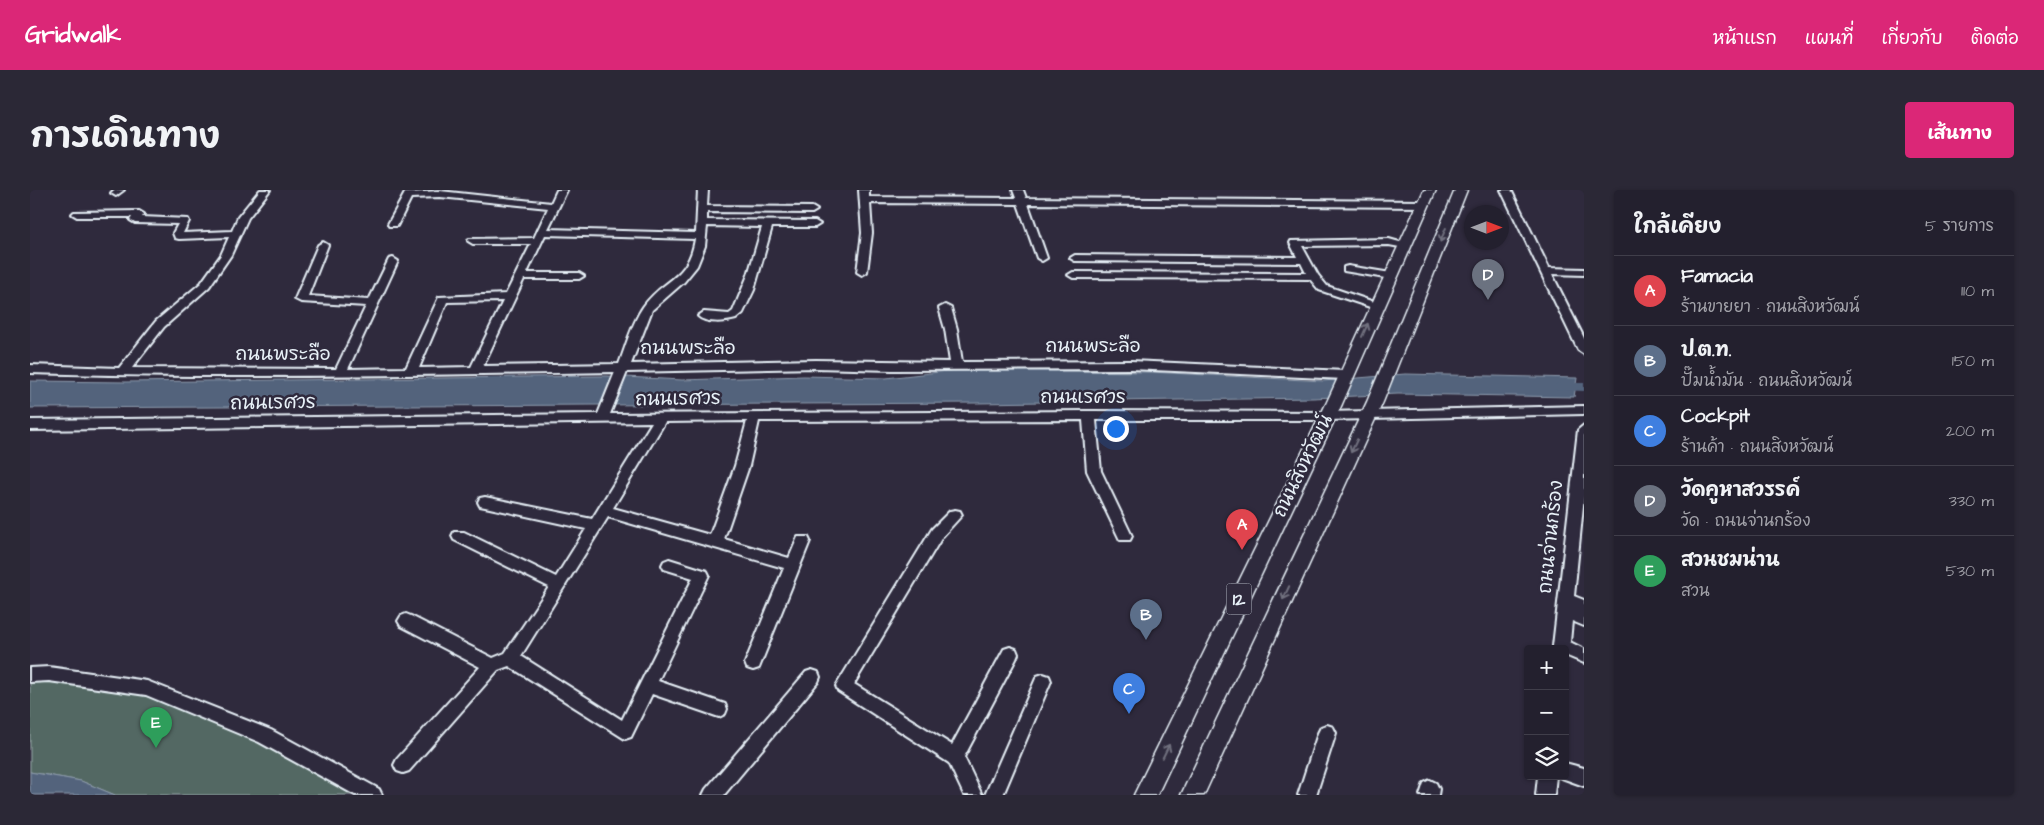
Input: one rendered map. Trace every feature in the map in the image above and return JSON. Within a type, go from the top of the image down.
[{"type":"main road","name":"ถนนสิงหวัฒน์","points":[[1149,794],[1330,410],[1430,190]]},
{"type":"main road","name":"ถนนสิงหวัฒน์","points":[[1192,795],[1372,408],[1461,190]]},
{"type":"street","points":[[122,372],[160,324],[205,285],[226,256],[243,217],[265,190]]},
{"type":"street","points":[[475,370],[562,190]]},
{"type":"street","points":[[604,414],[647,309],[655,299],[690,269],[695,259],[701,236],[703,190]]},
{"type":"street","points":[[1506,190],[1584,350]]},
{"type":"street","points":[[393,224],[408,195],[441,192],[470,193],[555,206]]},
{"type":"street","points":[[862,272],[866,233],[864,195],[1019,195],[1424,204]]},
{"type":"street","points":[[1019,195],[1042,258]]},
{"type":"street","points":[[701,209],[812,210]]},
{"type":"street","points":[[76,214],[139,214],[135,220],[184,220],[178,236],[235,234]]},
{"type":"street","points":[[702,223],[816,224]]},
{"type":"street","points":[[704,316],[732,318],[738,314],[749,287],[768,223]]},
{"type":"street","points":[[472,241],[540,237],[701,236]]},
{"type":"street","points":[[1376,306],[1328,291],[1313,276],[1295,243],[1389,242],[1405,245]]},
{"type":"street","points":[[323,245],[301,299],[371,303]]},
{"type":"street","points":[[1075,258],[1303,260]]},
{"type":"street","points":[[1088,258],[1094,275]]},
{"type":"street","points":[[340,373],[371,303],[393,261]]},
{"type":"street","points":[[1348,269],[1391,276]]},
{"type":"street","points":[[1546,271],[1584,272]]},
{"type":"street","points":[[1073,275],[1313,276]]},
{"type":"street","points":[[521,276],[579,276]]},
{"type":"street","points":[[411,371],[443,299],[511,296]]},
{"type":"street","points":[[945,308],[956,366]]},
{"type":"street","name":"ถนนพระลือ","points":[[30,369],[122,372],[340,373],[475,370],[621,371],[816,364],[956,366],[1131,365],[1258,373],[1345,375]]},
{"type":"street","name":"ถนนเรศวร","points":[[30,425],[604,414],[661,418],[1088,416],[1372,408],[1584,410]]},
{"type":"street","points":[[1088,416],[1094,471],[1125,536]]},
{"type":"street","points":[[715,543],[742,466],[754,417]]},
{"type":"street","points":[[403,765],[492,665],[511,658],[559,586],[594,525],[661,418]]},
{"type":"street","name":"ถนนจ่านกร้อง","points":[[1561,645],[1565,605],[1579,527],[1584,430]]},
{"type":"street","points":[[485,502],[594,525]]},
{"type":"street","points":[[604,510],[792,565]]},
{"type":"street","points":[[955,515],[937,533],[844,686],[955,757],[967,778],[973,795]]},
{"type":"street","points":[[459,536],[559,586]]},
{"type":"street","points":[[753,663],[803,541]]},
{"type":"street","points":[[511,658],[625,731],[649,686],[702,575],[669,565]]},
{"type":"street","points":[[1565,605],[1584,607]]},
{"type":"street","points":[[1565,605],[1584,618]]},
{"type":"street","points":[[406,621],[492,665]]},
{"type":"street","points":[[1569,650],[1584,656]]},
{"type":"street","points":[[955,757],[1010,654]]},
{"type":"street","points":[[30,675],[49,674],[147,688],[264,736],[373,795]]},
{"type":"street","points":[[712,795],[812,677]]},
{"type":"street","points":[[994,795],[1043,680]]},
{"type":"street","points":[[649,686],[720,708]]},
{"type":"street","points":[[1307,795],[1327,732]]},
{"type":"street","points":[[1569,772],[1584,777]]},
{"type":"street","points":[[1545,795],[1547,780]]},
{"type":"green space","points":[[30,675],[155,691],[372,795],[115,795],[81,781],[30,772]]},
{"type":"water","points":[[957,370],[1150,372],[1323,381],[1405,374],[1577,378],[1574,397],[1398,394],[1313,398],[977,403],[30,408],[30,381],[125,382],[606,376],[682,380],[804,376],[886,378]]},
{"type":"water","points":[[30,772],[81,781],[115,795],[30,795]]},
{"type":"waterway","points":[[1560,387],[1584,387]]},
{"type":"place","name":"วัดคูหาสวรรค์","points":[[1488,300]]},
{"type":"place","name":"Famacia","points":[[1242,550]]},
{"type":"place","name":"ป.ต.ท.","points":[[1146,640]]},
{"type":"place","name":"Cockpit","points":[[1129,714]]},
{"type":"place","name":"สวนชมน่าน","points":[[156,748]]}]
